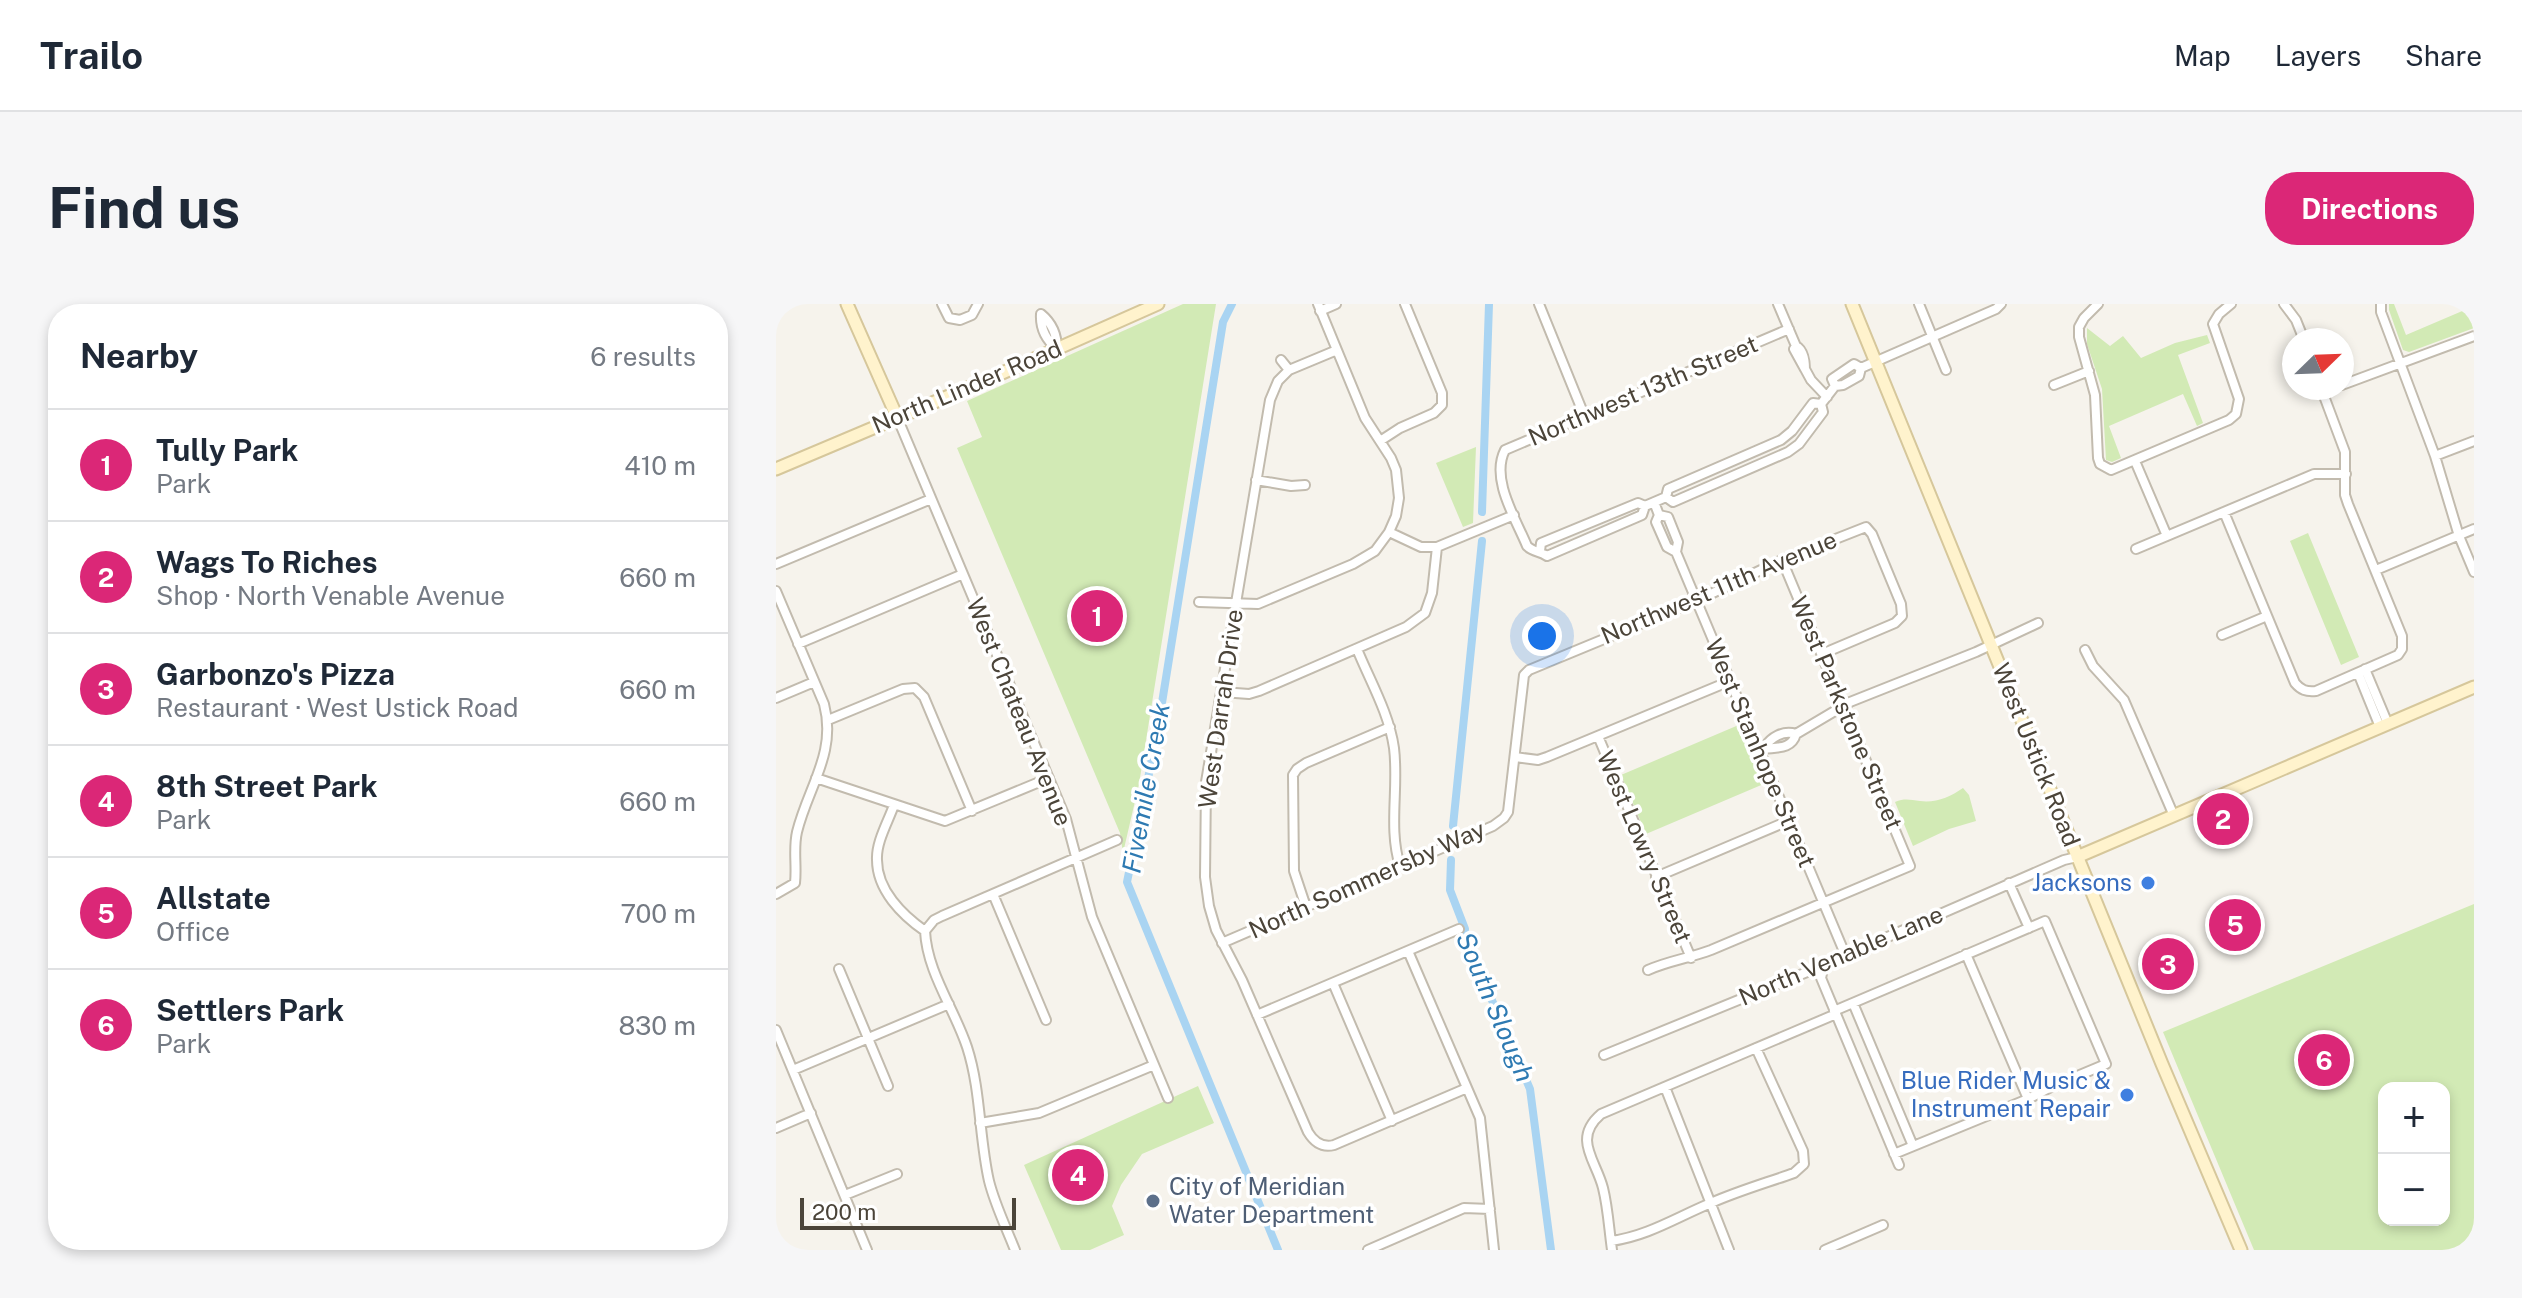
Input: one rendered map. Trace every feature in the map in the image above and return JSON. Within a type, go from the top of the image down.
[{"type":"main road","points":[[847,304],[897,417]]},
{"type":"main road","name":"North Linder Road","points":[[776,469],[1158,304]]},
{"type":"main road","name":"West Ustick Road","points":[[1852,304],[2241,1250]]},
{"type":"main road","points":[[2077,857],[2474,687]]},
{"type":"street","points":[[942,304],[953,320],[972,315],[978,306]]},
{"type":"street","points":[[1037,304],[1041,314],[1049,320],[1057,339],[1057,349]]},
{"type":"street","points":[[1199,602],[1258,604],[1353,564],[1375,551],[1389,532],[1396,516],[1399,483],[1391,458],[1365,418],[1319,307],[1336,304]]},
{"type":"street","points":[[1380,441],[1434,413],[1442,405],[1442,393],[1405,304]]},
{"type":"street","points":[[1539,304],[1584,415]]},
{"type":"street","points":[[1778,304],[1796,346],[1794,349],[1799,363],[1824,400]]},
{"type":"street","points":[[1919,304],[1946,370]]},
{"type":"street","points":[[1666,497],[1673,502],[1788,452],[1811,431],[1823,412],[1824,400],[1835,386],[1832,379],[1838,373],[1854,364],[1861,368],[1996,309],[2001,304]]},
{"type":"street","points":[[2098,304],[2079,327],[2080,346],[2095,395],[2098,458],[2106,469],[2115,470],[2229,420],[2236,414],[2239,399],[2213,324],[2231,304]]},
{"type":"street","points":[[2284,304],[2299,328]]},
{"type":"street","points":[[2381,304],[2381,312],[2474,572]]},
{"type":"street","name":"Northwest 13th Street","points":[[1514,515],[1504,491],[1501,457],[1505,450],[1789,329]]},
{"type":"street","points":[[2354,380],[2474,336]]},
{"type":"street","points":[[1281,360],[1289,370],[1337,350]]},
{"type":"street","name":"West Darrah Drive","points":[[1289,370],[1278,381],[1270,400],[1256,480],[1206,782],[1205,877],[1209,906],[1222,943],[1242,980],[1313,1139],[1324,1146],[1334,1145],[1392,1121]]},
{"type":"street","points":[[2054,385],[2089,371]]},
{"type":"street","points":[[1666,497],[1668,489],[1781,440],[1792,431],[1813,403],[1824,400]]},
{"type":"street","points":[[2224,512],[2295,683],[2304,691],[2316,691],[2394,658],[2402,649],[2402,636],[2345,495],[2345,452],[2328,400]]},
{"type":"street","name":"West Chateau Avenue","points":[[897,417],[1066,819],[1092,917],[1168,1098]]},
{"type":"street","points":[[2435,456],[2474,441]]},
{"type":"street","points":[[2135,461],[2167,536]]},
{"type":"street","points":[[2136,549],[2314,474],[2346,474]]},
{"type":"street","points":[[1256,480],[1291,486],[1305,485]]},
{"type":"street","points":[[1540,551],[1541,543],[1638,503],[1645,506],[1666,497]]},
{"type":"street","points":[[776,564],[931,499]]},
{"type":"street","name":"West Stanhope Street","points":[[1654,502],[1659,515],[1656,522],[1667,547],[1676,552],[1845,954]]},
{"type":"street","points":[[1389,532],[1421,547],[1437,547],[1514,515],[1527,546],[1547,556],[1642,515],[1645,506]]},
{"type":"street","name":"Northwest 11th Avenue","points":[[1529,670],[1696,601],[1782,560],[1866,527],[1872,534],[1901,604],[1902,616],[1895,623],[1822,654]]},
{"type":"street","points":[[2376,570],[2474,529]]},
{"type":"street","points":[[1222,692],[1249,694],[1259,691],[1406,627],[1425,613],[1432,593],[1437,547]]},
{"type":"street","name":"West Parkstone Street","points":[[1782,560],[1910,866],[1823,903]]},
{"type":"street","points":[[798,644],[963,574]]},
{"type":"street","points":[[776,591],[828,720],[829,738],[797,832],[795,883],[776,894]]},
{"type":"street","points":[[2222,635],[2267,616]]},
{"type":"street","points":[[1761,749],[1785,746],[1795,740],[1796,734],[1843,706],[2038,623]]},
{"type":"street","points":[[1357,649],[1390,727],[1396,794],[1394,849],[1400,866]]},
{"type":"street","points":[[2085,650],[2093,666],[2124,700],[2174,816]]},
{"type":"street","name":"North Sommersby Way","points":[[1222,943],[1493,826],[1504,818],[1508,812],[1524,675],[1529,670]]},
{"type":"street","points":[[2361,671],[2384,725]]},
{"type":"street","points":[[1515,757],[1538,760],[1547,757],[1730,681]]},
{"type":"street","points":[[776,698],[814,682]]},
{"type":"street","points":[[828,720],[903,689],[915,688],[924,697],[972,811]]},
{"type":"street","points":[[1306,907],[1294,871],[1293,775],[1306,763],[1390,727]]},
{"type":"street","name":"West Lowry Street","points":[[1598,736],[1691,958]]},
{"type":"street","points":[[816,778],[945,821],[1049,778]]},
{"type":"street","points":[[894,805],[878,849],[876,859],[879,872],[900,911],[925,931]]},
{"type":"street","points":[[1656,877],[1788,821]]},
{"type":"street","points":[[1015,1250],[992,1191],[969,1057],[927,952],[925,931],[934,920],[1117,840]]},
{"type":"street","name":"North Venable Lane","points":[[1604,1055],[2077,857]]},
{"type":"street","points":[[2009,883],[2029,928]]},
{"type":"street","points":[[993,894],[1046,1020]]},
{"type":"street","points":[[1648,970],[1667,961],[1691,958],[1823,903]]},
{"type":"street","points":[[1756,1048],[1803,1151],[1804,1164],[1794,1173],[1711,1203],[1651,1232],[1611,1245],[1602,1183],[1587,1148],[1587,1131],[1592,1121],[1601,1114],[2045,921],[2106,1064],[1894,1154]]},
{"type":"street","points":[[1257,1015],[1459,929]]},
{"type":"street","points":[[1408,951],[1480,1118],[1494,1250]]},
{"type":"street","points":[[1966,954],[2028,1099]]},
{"type":"street","points":[[1824,964],[1821,978],[1899,1165]]},
{"type":"street","points":[[839,969],[888,1086]]},
{"type":"street","points":[[1333,983],[1392,1121],[1467,1088]]},
{"type":"street","points":[[1853,1003],[1913,1146]]},
{"type":"street","points":[[793,1070],[949,1004]]},
{"type":"street","points":[[776,1030],[867,1250]]},
{"type":"street","points":[[980,1123],[1039,1113],[1154,1065]]},
{"type":"street","points":[[1665,1087],[1729,1250]]},
{"type":"street","points":[[776,1128],[811,1113]]},
{"type":"street","points":[[845,1195],[897,1174]]},
{"type":"street","points":[[1368,1250],[1464,1208],[1490,1209]]},
{"type":"street","points":[[1825,1250],[1883,1225]]},
{"type":"green space","points":[[1183,304],[1216,304],[1139,784],[1123,853],[1120,833],[957,448],[982,437],[967,401]]},
{"type":"green space","points":[[2389,304],[2394,304],[2406,335],[2474,306],[2474,328],[2409,352],[2403,350]]},
{"type":"green space","points":[[2087,328],[2110,346],[2123,336],[2141,358],[2175,343],[2207,335],[2210,343],[2178,355],[2203,423],[2197,426],[2183,394],[2109,426],[2121,458],[2112,462],[2106,460],[2102,389],[2087,344]]},
{"type":"green space","points":[[1476,447],[1473,523],[1463,527],[1436,463]]},
{"type":"green space","points":[[2308,533],[2359,657],[2341,665],[2290,541]]},
{"type":"green space","points":[[1741,724],[1766,783],[1646,834],[1621,775]]},
{"type":"green space","points":[[1963,788],[1969,795],[1976,821],[1949,829],[1913,846],[1895,802],[1937,800]]},
{"type":"green space","points":[[2474,904],[2474,1250],[2254,1250],[2163,1032]]},
{"type":"green space","points":[[1198,1086],[1214,1123],[1142,1154],[1121,1185],[1112,1206],[1124,1235],[1090,1250],[1061,1250],[1024,1165]]},
{"type":"waterway","name":"Fivemile Creek","points":[[1232,304],[1223,322],[1157,734],[1127,882],[1278,1250]]},
{"type":"waterway","name":"South Slough","points":[[1482,512],[1489,304]]},
{"type":"waterway","name":"South Slough","points":[[1453,826],[1482,541]]},
{"type":"waterway","name":"South Slough","points":[[1451,860],[1450,890],[1465,929],[1464,935],[1530,1089],[1551,1250]]},
{"type":"place","name":"Tully Park","points":[[1097,616]]},
{"type":"place","name":"Wags To Riches","points":[[2223,819]]},
{"type":"place","name":"Jacksons","points":[[2148,883]]},
{"type":"place","name":"Allstate","points":[[2235,925]]},
{"type":"place","name":"Garbonzo's Pizza","points":[[2168,964]]},
{"type":"place","name":"Settlers Park","points":[[2324,1060]]},
{"type":"place","name":"Blue Rider Music & Instrument Repair","points":[[2127,1095]]},
{"type":"place","name":"8th Street Park","points":[[1078,1175]]},
{"type":"place","name":"City of Meridian Water Department","points":[[1153,1201]]}]
